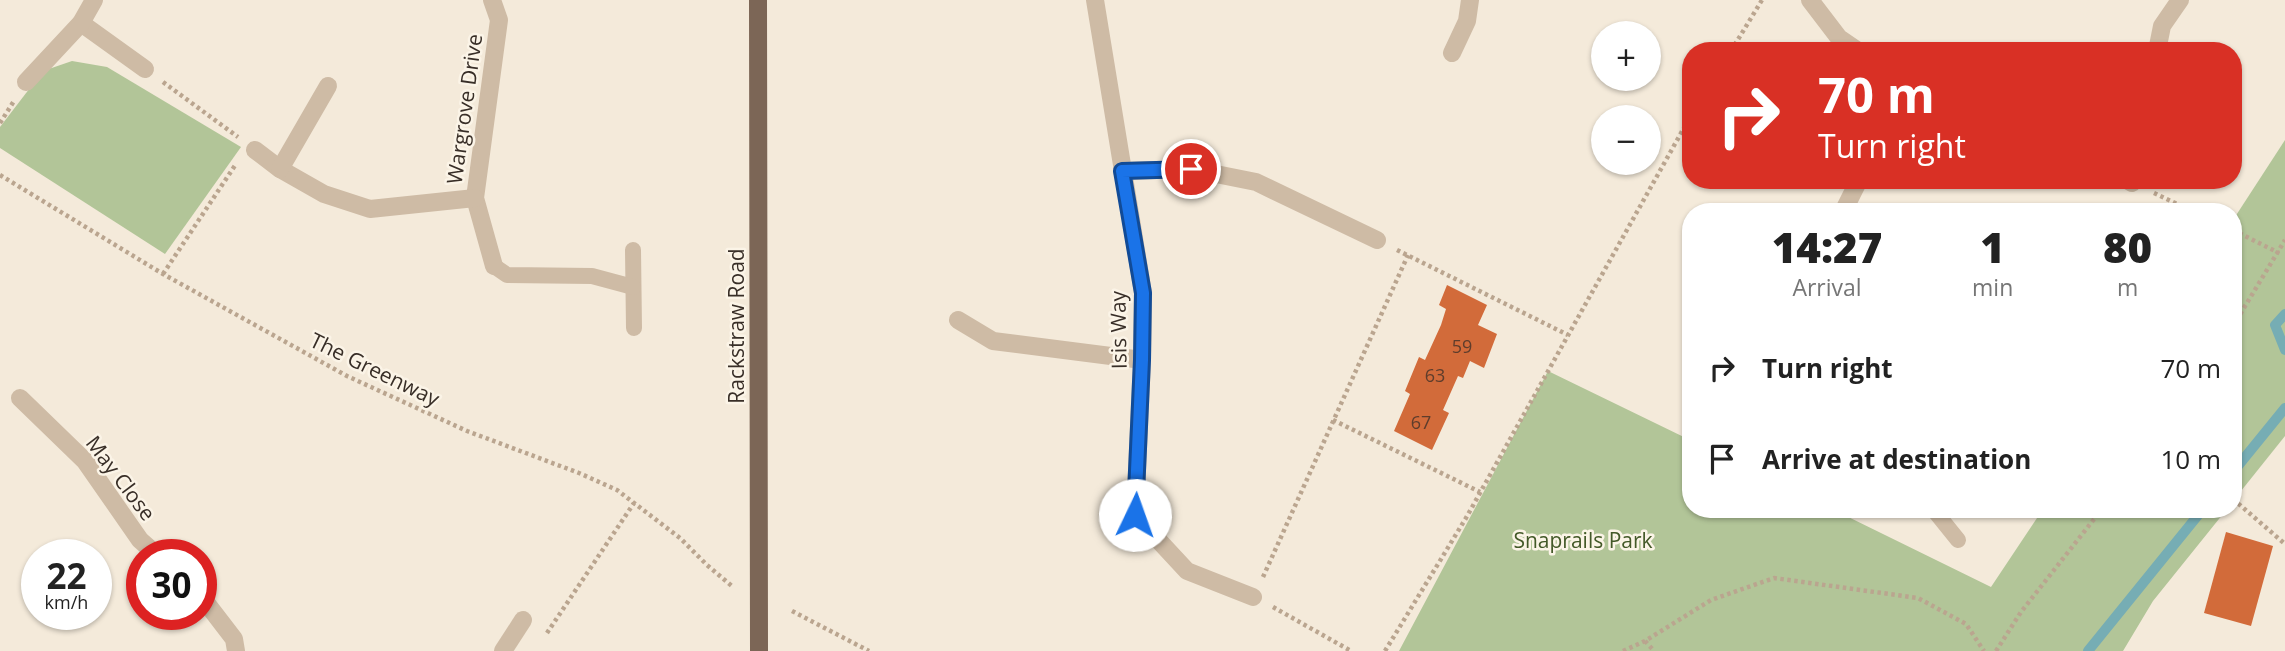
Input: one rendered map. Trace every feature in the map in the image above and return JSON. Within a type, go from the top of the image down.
[{"type":"main road","name":"Rackstraw Road","points":[[758,0],[759,651]]},
{"type":"street","points":[[26,82],[81,23],[94,0]]},
{"type":"street","name":"Wargrove Drive","points":[[492,0],[499,20],[475,198],[494,266]]},
{"type":"street","name":"Isis Way","points":[[1095,0],[1143,293],[1135,515],[1187,571],[1254,597]]},
{"type":"street","points":[[1452,53],[1467,21],[1470,0]]},
{"type":"street","points":[[1810,0],[1845,42]]},
{"type":"street","points":[[2159,42],[2162,26],[2180,0]]},
{"type":"street","points":[[81,23],[145,69]]},
{"type":"street","points":[[280,169],[328,86]]},
{"type":"street","points":[[252,148],[280,169],[324,194],[370,209],[475,198]]},
{"type":"street","points":[[1122,171],[1191,169],[1256,182],[1377,240]]},
{"type":"street","points":[[958,320],[993,341],[1142,360]]},
{"type":"street","name":"May Close","points":[[20,398],[85,461],[139,539]]},
{"type":"street","points":[[217,617],[234,639],[236,651]]},
{"type":"street","points":[[503,651],[523,620]]},
{"type":"lane","points":[[633,250],[634,328]]},
{"type":"lane","points":[[494,266],[507,275],[592,276],[633,288]]},
{"type":"lane","points":[[1940,518],[1958,540]]},
{"type":"path","points":[[1736,42],[1762,0]]},
{"type":"path","points":[[145,69],[252,148],[163,274]]},
{"type":"path","points":[[1385,651],[1480,492],[1682,131]]},
{"type":"path","name":"The Greenway","points":[[0,175],[163,274],[347,376],[467,431],[608,486],[680,538],[733,587]]},
{"type":"path","points":[[2147,189],[2175,203]]},
{"type":"path","points":[[2242,234],[2279,253]]},
{"type":"path","points":[[1377,240],[1568,335]]},
{"type":"path","points":[[2242,312],[2285,240]]},
{"type":"path","points":[[1351,651],[1254,597],[1408,256]]},
{"type":"path","points":[[1333,420],[1480,492]]},
{"type":"path","points":[[542,640],[634,503]]},
{"type":"path","points":[[2242,506],[2285,544]]},
{"type":"path","points":[[1996,651],[2021,612],[2095,518]]},
{"type":"path","points":[[1623,651],[1645,641],[1711,600],[1774,578],[1918,598],[1966,624],[1984,651]]},
{"type":"path","points":[[792,611],[869,651]]},
{"type":"path","points":[[1645,641],[1654,651]]},
{"type":"green space","points":[[72,61],[107,67],[241,147],[165,254],[0,148],[0,127],[43,71]]},
{"type":"green space","points":[[2285,140],[2285,436],[2242,490],[2242,206]]},
{"type":"green space","name":"Snaprails Park","points":[[1548,371],[1682,436],[1682,518],[1850,518],[1991,587],[2037,518],[2220,518],[2153,601],[2123,651],[1399,651]]},
{"type":"building","points":[[1447,285],[1487,305],[1478,325],[1497,334],[1484,368],[1470,361],[1463,378],[1458,376],[1443,410],[1449,413],[1432,450],[1394,431],[1410,394],[1405,391],[1419,357],[1425,360],[1441,325],[1446,309],[1439,305]]},
{"type":"building","points":[[2226,532],[2273,546],[2251,626],[2204,613]]},
{"type":"waterway","points":[[2285,314],[2275,325],[2285,350]]},
{"type":"waterway","points":[[2242,461],[2285,408]]},
{"type":"waterway","points":[[2088,651],[2196,518]]},
{"type":"route","points":[[1135,515],[1143,293],[1122,171],[1191,169]]}]
